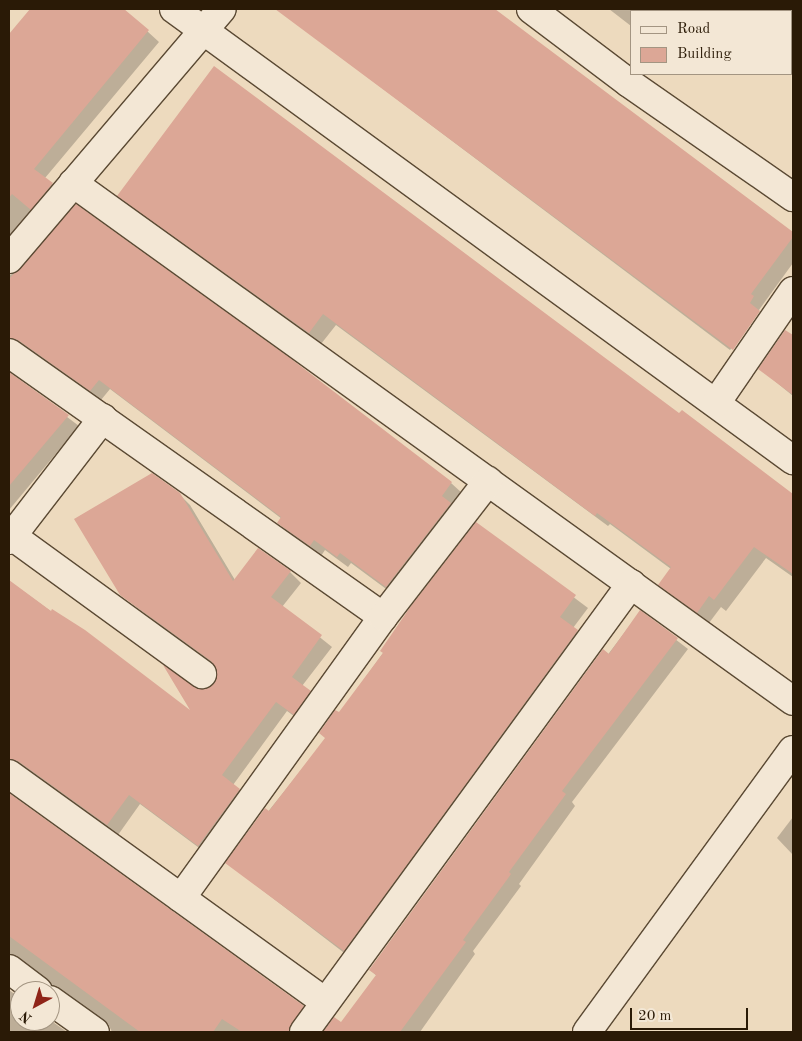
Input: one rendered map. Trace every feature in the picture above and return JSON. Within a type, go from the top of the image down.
[{"type":"street","points":[[174,9],[202,32],[793,460]]},
{"type":"street","points":[[9,259],[222,9]]},
{"type":"street","points":[[531,9],[633,78],[793,197]]},
{"type":"street","points":[[73,183],[793,701]]},
{"type":"street","points":[[716,403],[793,291]]},
{"type":"street","points":[[9,353],[383,617]]},
{"type":"street","points":[[103,418],[11,538],[202,674]]},
{"type":"street","points":[[181,898],[383,617],[488,482]]},
{"type":"street","points":[[304,1032],[324,1001],[631,584]]},
{"type":"street","points":[[586,1032],[793,750]]},
{"type":"street","points":[[9,774],[324,1001]]},
{"type":"street","points":[[9,969],[25,981]]},
{"type":"street","points":[[60,1007],[95,1032]]},
{"type":"building","points":[[30,9],[124,9],[149,30],[34,169],[53,183],[31,210],[12,194],[9,198],[9,34]]},
{"type":"building","points":[[275,9],[495,9],[793,232],[793,237],[751,294],[754,296],[750,303],[760,311],[733,350]]},
{"type":"building","points":[[214,66],[679,413],[682,410],[793,494],[793,574],[754,547],[714,600],[709,596],[697,613],[658,585],[671,567],[597,513],[595,516],[323,314],[309,333],[117,196]]},
{"type":"building","points":[[76,204],[290,358],[452,482],[442,496],[451,503],[386,587],[340,553],[337,557],[314,540],[310,546],[277,523],[281,517],[99,380],[90,391],[18,340],[9,338],[9,279]]},
{"type":"building","points":[[785,330],[793,335],[793,395],[758,369]]},
{"type":"building","points":[[9,372],[69,415],[9,486]]},
{"type":"building","points":[[152,473],[180,493],[233,581],[258,548],[291,571],[271,597],[322,635],[292,677],[311,691],[294,715],[276,702],[222,775],[240,789],[198,846],[129,795],[107,825],[18,761],[9,759],[9,580],[51,611],[52,609],[85,630],[190,710],[163,665],[200,689],[215,683],[216,668],[211,661],[120,595],[74,519]]},
{"type":"building","points":[[476,522],[576,595],[560,617],[578,630],[344,951],[225,863],[265,808],[269,811],[325,738],[319,733],[335,710],[339,712],[383,653],[380,651],[411,606]]},
{"type":"building","points":[[640,610],[678,638],[562,791],[566,794],[509,872],[511,874],[463,940],[466,942],[400,1032],[323,1032],[334,1017],[341,1022],[376,975],[369,970],[603,649],[609,654]]},
{"type":"building","points":[[9,793],[304,1006],[289,1032],[242,1032],[222,1019],[213,1032],[140,1032],[9,936]]}]
